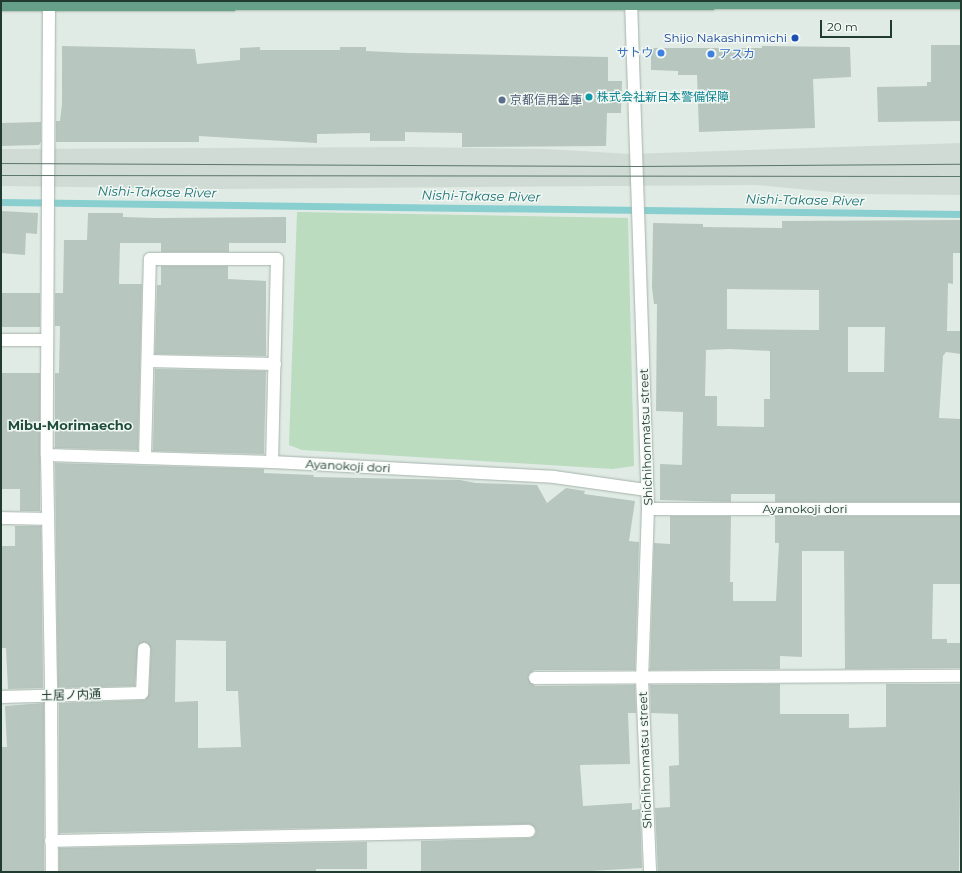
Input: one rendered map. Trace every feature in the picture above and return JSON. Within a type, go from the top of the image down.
[{"type":"main road","points":[[1,5],[509,2],[961,3]]},
{"type":"street","name":"Shichihonmatsu street","points":[[631,2],[648,509],[642,679],[650,872]]},
{"type":"street","points":[[49,5],[47,191],[47,518],[51,696],[52,872]]},
{"type":"street","points":[[145,458],[150,259],[277,259],[272,462]]},
{"type":"street","points":[[1,340],[47,340]]},
{"type":"street","points":[[148,361],[274,364]]},
{"type":"street","name":"Ayanokoji dori","points":[[47,456],[272,462],[554,477],[647,490]]},
{"type":"street","name":"Ayanokoji dori","points":[[648,509],[961,509]]},
{"type":"street","points":[[1,518],[47,518]]},
{"type":"street","name":"土居ノ内通","points":[[1,697],[142,693],[144,649]]},
{"type":"street","points":[[535,678],[642,679],[961,676]]},
{"type":"street","points":[[51,842],[529,831]]},
{"type":"shaded area","points":[[961,143],[961,195],[852,194],[756,185],[217,189],[1,186],[1,149],[414,147],[547,149],[630,154]]},
{"type":"green space","points":[[297,212],[628,218],[634,466],[613,469],[302,450],[289,445]]},
{"type":"building","points":[[931,45],[961,45],[961,121],[878,122],[877,87],[927,86],[927,82],[931,82]]},
{"type":"building","points":[[62,46],[195,49],[197,64],[240,60],[240,48],[260,47],[260,50],[340,50],[340,47],[366,47],[366,51],[409,53],[608,57],[608,81],[622,81],[621,113],[607,113],[606,146],[462,147],[462,133],[405,132],[405,141],[370,141],[370,133],[317,134],[317,143],[199,136],[199,142],[56,142],[56,121],[60,121],[62,104]]},
{"type":"building","points":[[762,46],[850,47],[851,77],[813,79],[815,128],[699,132],[697,75],[678,75],[678,71],[651,70],[651,48],[762,48]]},
{"type":"building","points":[[41,122],[41,142],[39,145],[1,146],[1,123]]},
{"type":"building","points":[[1,211],[38,213],[37,234],[26,233],[25,255],[1,253]]},
{"type":"building","points":[[88,213],[123,213],[123,217],[156,218],[286,217],[286,243],[229,243],[229,252],[161,252],[161,243],[120,243],[119,284],[142,284],[138,450],[55,448],[55,373],[59,373],[60,326],[55,326],[55,293],[63,293],[64,240],[87,240]]},
{"type":"building","points":[[961,220],[961,253],[953,253],[953,284],[948,283],[947,331],[961,331],[961,354],[946,352],[943,356],[939,418],[961,419],[961,502],[775,502],[775,494],[731,494],[731,502],[660,500],[660,464],[682,465],[683,412],[656,411],[657,304],[654,304],[652,288],[653,223],[703,224],[703,227],[782,228],[782,221]],"holes":[[[727,289],[819,290],[819,330],[727,329]],[[848,327],[885,327],[884,372],[848,372]],[[729,349],[770,351],[770,399],[764,399],[764,427],[717,426],[717,396],[705,396],[706,350]]]},
{"type":"building","points":[[161,266],[228,266],[228,279],[266,281],[266,356],[155,354],[157,285],[161,285]]},
{"type":"building","points":[[1,293],[40,293],[40,327],[1,327]]},
{"type":"building","points":[[155,369],[266,371],[264,454],[153,451]]},
{"type":"building","points":[[1,373],[40,373],[40,511],[20,511],[20,489],[1,489]]},
{"type":"building","points":[[55,463],[264,469],[264,473],[314,475],[313,477],[460,480],[476,483],[537,485],[547,503],[566,488],[585,491],[584,494],[635,501],[629,541],[639,542],[635,670],[535,670],[529,674],[528,678],[535,686],[635,685],[636,713],[628,713],[630,764],[580,765],[583,806],[632,803],[632,810],[640,809],[642,868],[574,872],[421,872],[421,841],[530,838],[535,835],[536,830],[529,824],[59,833],[59,703],[145,700],[149,693],[151,649],[145,642],[138,645],[135,686],[58,688]],"holes":[[[176,640],[226,641],[226,691],[238,691],[241,747],[198,748],[198,701],[175,702]]]},
{"type":"building","points":[[670,516],[731,516],[730,582],[733,582],[733,601],[776,601],[779,543],[775,543],[775,516],[961,516],[961,584],[933,584],[932,639],[947,639],[947,643],[961,643],[961,668],[845,669],[844,551],[802,551],[802,657],[780,656],[780,669],[650,670],[654,543],[670,544]]},
{"type":"building","points":[[15,526],[41,526],[43,688],[8,689],[6,648],[1,648],[2,546],[15,546]]},
{"type":"building","points":[[780,684],[780,714],[849,714],[849,728],[886,727],[886,684],[961,684],[959,872],[658,872],[655,808],[670,807],[669,766],[679,765],[678,714],[651,713],[650,685]]},
{"type":"building","points":[[44,703],[44,872],[2,872],[1,747],[7,747],[5,706]]},
{"type":"building","points":[[367,842],[367,869],[316,869],[316,872],[59,872],[59,848]]},
{"type":"waterway","name":"Nishi-Takase River","points":[[1,202],[961,214]]},
{"type":"tram line","points":[[1,163],[637,166],[961,164]]},
{"type":"tram line","points":[[1,175],[961,176]]},
{"type":"place","name":"Shijo Nakashinmichi","points":[[795,38]]},
{"type":"place","name":"サトウ","points":[[661,53]]},
{"type":"place","name":"アスカ","points":[[711,54]]},
{"type":"place","name":"株式会社新日本警備保障","points":[[589,97]]},
{"type":"place","name":"京都信用金庫","points":[[502,100]]},
{"type":"district","name":"Mibu-Morimaecho","points":[[70,425]]}]
